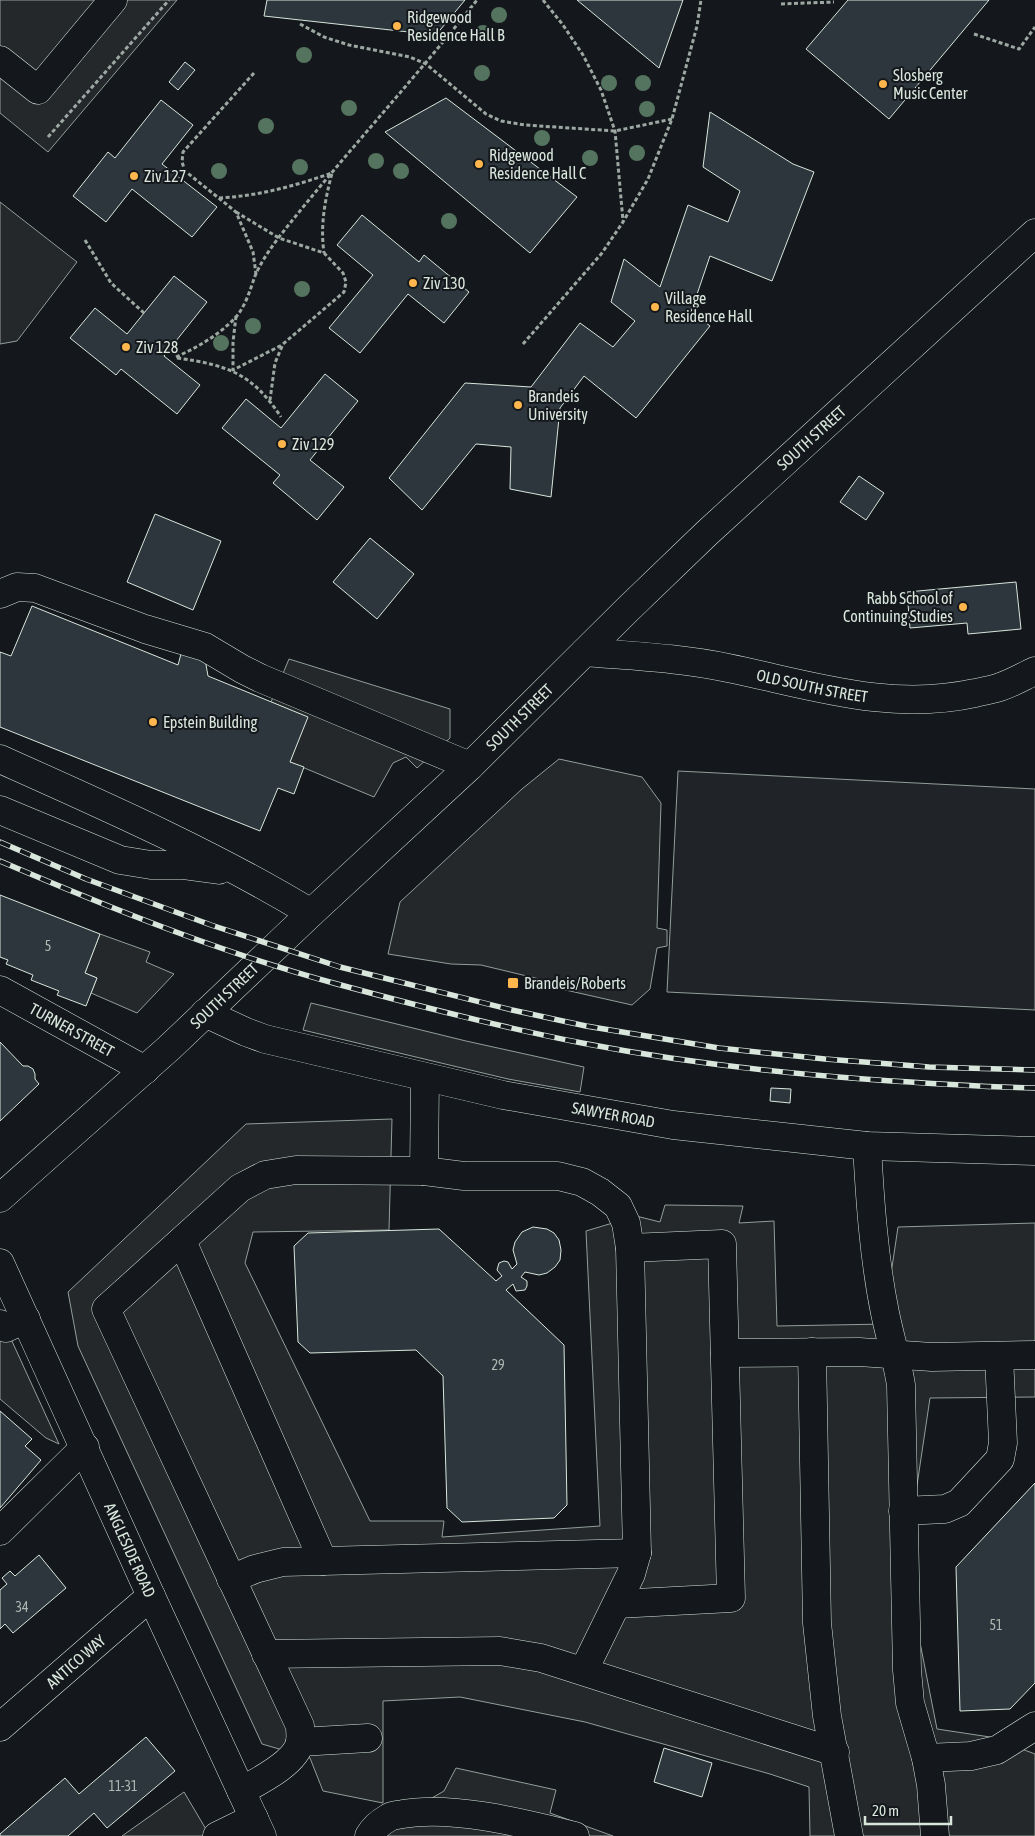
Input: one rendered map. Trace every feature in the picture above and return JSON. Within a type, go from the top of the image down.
[{"type":"street","points":[[0,60],[38,90],[113,0]]},
{"type":"street","name":"SOUTH STREET","points":[[0,1198],[145,1070],[470,766],[707,533],[1035,233]]},
{"type":"street","points":[[0,594],[17,587],[35,588],[145,629],[205,647],[260,678],[470,766]]},
{"type":"street","name":"OLD SOUTH STREET","points":[[585,652],[676,660],[727,668],[848,695],[885,700],[958,697],[1000,687],[1035,671]]},
{"type":"street","points":[[0,759],[183,843],[277,892],[311,913]]},
{"type":"street","points":[[0,810],[120,860],[151,865],[182,865],[209,868],[243,875]]},
{"type":"street","name":"TURNER STREET","points":[[0,990],[145,1070]]},
{"type":"street","name":"SAWYER ROAD","points":[[205,1013],[246,1032],[265,1038],[425,1078],[503,1096],[673,1125],[867,1146],[1035,1152]]},
{"type":"street","points":[[424,1171],[425,1078]]},
{"type":"street","points":[[867,1146],[878,1272],[885,1314],[896,1354],[901,1385],[907,1670],[910,1703],[926,1758],[931,1785],[935,1836]]},
{"type":"street","points":[[241,1791],[272,1774],[293,1756],[300,1742],[300,1726],[106,1309],[240,1188],[265,1175],[296,1170],[424,1171],[464,1176],[558,1176],[582,1182],[600,1192],[618,1206],[626,1223],[630,1248],[637,1553],[631,1574],[584,1670]]},
{"type":"street","points":[[182,1241],[323,1561]]},
{"type":"street","points":[[616,1604],[731,1598],[722,1244],[630,1248]]},
{"type":"street","name":"ANGLESIDE ROAD","points":[[0,1262],[13,1322],[84,1447],[258,1827]]},
{"type":"street","points":[[812,1352],[817,1623],[827,1716],[849,1836]]},
{"type":"street","points":[[725,1353],[859,1352],[932,1357],[1035,1355]]},
{"type":"street","points":[[904,1511],[945,1509],[960,1503],[1000,1460],[1003,1443],[999,1356]]},
{"type":"street","points":[[0,1531],[84,1447]]},
{"type":"street","points":[[231,1579],[255,1569],[283,1562],[637,1553]]},
{"type":"street","name":"ANTICO WAY","points":[[0,1728],[151,1596]]},
{"type":"street","points":[[266,1654],[500,1651],[541,1658],[584,1670],[835,1752]]},
{"type":"street","points":[[926,1758],[971,1756],[997,1750],[1035,1726]]},
{"type":"street","points":[[300,1742],[368,1738]]},
{"type":"street","points":[[369,1836],[372,1830],[389,1817],[421,1811],[522,1823],[575,1836]]},
{"type":"street","points":[[217,1836],[258,1827]]},
{"type":"path","points":[[48,138],[169,0]]},
{"type":"path","points":[[281,417],[270,400],[233,370],[196,360],[176,358],[212,337],[236,316],[249,295],[256,274],[266,254],[332,173],[426,64],[477,0]]},
{"type":"path","points":[[543,0],[583,55],[601,90],[615,130],[623,222]]},
{"type":"path","points":[[523,344],[602,253],[648,179],[672,119],[697,26],[701,0]]},
{"type":"path","points":[[781,4],[834,2]]},
{"type":"path","points":[[300,24],[324,37],[349,45],[410,57],[426,64],[486,114],[501,121],[525,125],[615,130],[672,119]]},
{"type":"path","points":[[974,34],[1019,49],[1035,27]]},
{"type":"path","points":[[233,370],[283,344],[344,292],[346,282],[343,273],[324,253],[279,238],[236,212],[185,171],[182,162],[183,152],[254,73]]},
{"type":"path","points":[[218,198],[245,197],[273,192],[332,173]]},
{"type":"path","points":[[324,253],[321,234],[323,214],[332,173]]},
{"type":"path","points":[[236,212],[253,252],[256,274]]},
{"type":"path","points":[[85,240],[111,283],[144,313]]},
{"type":"path","points":[[233,370],[233,342],[236,316]]},
{"type":"path","points":[[270,400],[275,363],[283,344]]},
{"type":"shaded area","points":[[0,0],[177,0],[48,152],[0,113]]},
{"type":"shaded area","points":[[0,202],[77,262],[17,341],[0,344]]},
{"type":"shaded area","points":[[289,659],[450,709],[450,738],[417,768],[406,757],[393,763],[374,797],[290,762],[307,717],[271,702]]},
{"type":"shaded area","points":[[559,759],[642,777],[661,803],[657,928],[667,930],[667,946],[657,948],[650,989],[632,1005],[561,989],[556,983],[481,965],[451,964],[388,954],[400,902],[522,789]]},
{"type":"shaded area","points":[[678,771],[1035,789],[1035,1010],[667,992]]},
{"type":"shaded area","points":[[100,934],[150,952],[146,962],[174,974],[137,1013],[91,993],[97,978],[85,973]]},
{"type":"shaded area","points":[[311,1003],[466,1041],[584,1067],[580,1092],[508,1079],[303,1030]]},
{"type":"shaded area","points":[[392,1119],[389,1230],[253,1232],[245,1263],[370,1521],[444,1521],[442,1537],[600,1526],[586,1231],[636,1216],[660,1222],[665,1205],[743,1206],[739,1223],[774,1221],[777,1326],[886,1324],[885,1314],[898,1227],[1035,1223],[1035,1397],[930,1398],[905,1566],[937,1729],[990,1737],[1035,1754],[1035,1836],[810,1836],[809,1787],[770,1774],[585,1722],[460,1697],[383,1701],[383,1803],[323,1791],[310,1758],[262,1744],[78,1346],[68,1292],[246,1124]]},
{"type":"shaded area","points":[[0,1315],[59,1444],[46,1438],[0,1399]]},
{"type":"shaded area","points":[[456,1768],[556,1790],[550,1813],[613,1836],[366,1836],[444,1791]]},
{"type":"shaded area","points":[[184,1792],[210,1836],[122,1836]]},
{"type":"building","name":"Ridgewood Residence Hall B","points":[[267,0],[465,0],[436,35],[264,16]]},
{"type":"building","points":[[577,0],[683,0],[659,68]]},
{"type":"building","name":"Slosberg Music Center","points":[[848,0],[989,0],[889,119],[806,49]]},
{"type":"building","points":[[185,62],[195,70],[178,90],[169,82]]},
{"type":"building","name":"Ridgewood Residence Hall C","points":[[446,98],[577,197],[530,253],[385,132]]},
{"type":"building","name":"Ziv 127","points":[[161,100],[193,125],[162,164],[217,207],[192,237],[132,189],[106,222],[73,196],[108,152],[115,158]]},
{"type":"building","name":"Village Residence Hall","points":[[710,112],[793,164],[814,172],[772,281],[710,256],[691,312],[710,326],[636,418],[584,376],[560,408],[551,497],[510,489],[511,447],[476,444],[422,510],[389,478],[465,383],[531,387],[580,323],[613,347],[635,321],[611,302],[624,259],[660,287],[688,205],[728,222],[740,191],[703,167]]},
{"type":"building","name":"Ziv 130","points":[[362,215],[419,262],[424,255],[469,292],[444,323],[408,294],[360,353],[329,328],[373,275],[337,245]]},
{"type":"building","name":"Ziv 128","points":[[174,276],[207,302],[164,356],[200,385],[177,414],[121,369],[116,375],[70,338],[95,308],[127,334]]},
{"type":"building","name":"Ziv 129","points":[[325,374],[358,401],[310,460],[344,487],[317,520],[273,483],[280,475],[222,428],[246,399],[281,428]]},
{"type":"building","points":[[859,476],[884,493],[866,520],[840,502]]},
{"type":"building","points":[[155,514],[221,541],[193,610],[127,582]]},
{"type":"building","points":[[370,538],[414,574],[377,619],[333,582]]},
{"type":"building","name":"Rabb School of Continuing Studies","points":[[1016,582],[1021,629],[968,634],[967,623],[910,628],[907,592]]},
{"type":"building","name":"Epstein Building","points":[[32,606],[178,665],[181,654],[203,648],[208,676],[308,717],[290,762],[304,767],[294,794],[278,788],[260,831],[0,727],[0,652],[11,656]]},
{"type":"building","points":[[0,895],[100,934],[85,973],[97,978],[86,1006],[57,995],[59,991],[31,980],[33,975],[6,964],[8,960],[0,957]]},
{"type":"building","points":[[0,1042],[23,1066],[33,1069],[35,1079],[39,1084],[0,1121]]},
{"type":"building","points":[[771,1088],[791,1089],[790,1103],[770,1101]]},
{"type":"building","points":[[533,1227],[547,1229],[554,1233],[559,1240],[560,1260],[547,1273],[539,1275],[525,1272],[521,1277],[527,1281],[525,1290],[516,1291],[513,1284],[506,1290],[564,1345],[567,1505],[554,1518],[462,1522],[447,1508],[443,1376],[416,1350],[310,1353],[298,1342],[294,1246],[308,1233],[439,1229],[496,1281],[502,1276],[497,1270],[499,1263],[508,1262],[512,1269],[517,1264],[513,1250],[515,1242],[522,1232]]},
{"type":"building","points":[[0,1411],[32,1439],[25,1446],[41,1460],[0,1508]]},
{"type":"building","points":[[1035,1483],[1035,1683],[1010,1709],[960,1711],[956,1567]]},
{"type":"building","points":[[39,1555],[66,1588],[13,1633],[5,1624],[0,1629],[0,1590],[7,1584],[2,1578],[10,1571],[15,1576]]},
{"type":"building","points":[[146,1737],[175,1771],[107,1828],[94,1813],[68,1836],[0,1836],[65,1778],[79,1794]]},
{"type":"building","points":[[664,1748],[712,1763],[702,1797],[654,1782]]},
{"type":"railway","points":[[0,842],[86,879],[211,925],[340,967],[512,1010],[586,1026],[719,1048],[929,1067],[1035,1070]]},
{"type":"railway","points":[[0,861],[83,896],[209,944],[294,972],[459,1016],[521,1030],[652,1055],[758,1069],[907,1082],[1035,1088]]},
{"type":"place","name":"Ridgewood Residence Hall B","points":[[397,26]]},
{"type":"place","name":"Slosberg Music Center","points":[[883,84]]},
{"type":"place","name":"Ridgewood Residence Hall C","points":[[479,164]]},
{"type":"place","name":"Ziv 127","points":[[134,176]]},
{"type":"place","name":"Ziv 130","points":[[413,283]]},
{"type":"place","name":"Village Residence Hall","points":[[655,307]]},
{"type":"place","name":"Ziv 128","points":[[126,347]]},
{"type":"place","name":"Brandeis University","points":[[518,405]]},
{"type":"place","name":"Ziv 129","points":[[282,444]]},
{"type":"place","name":"Rabb School of Continuing Studies","points":[[963,607]]},
{"type":"place","name":"Epstein Building","points":[[153,722]]},
{"type":"place","name":"Brandeis/Roberts","points":[[513,983]]}]
